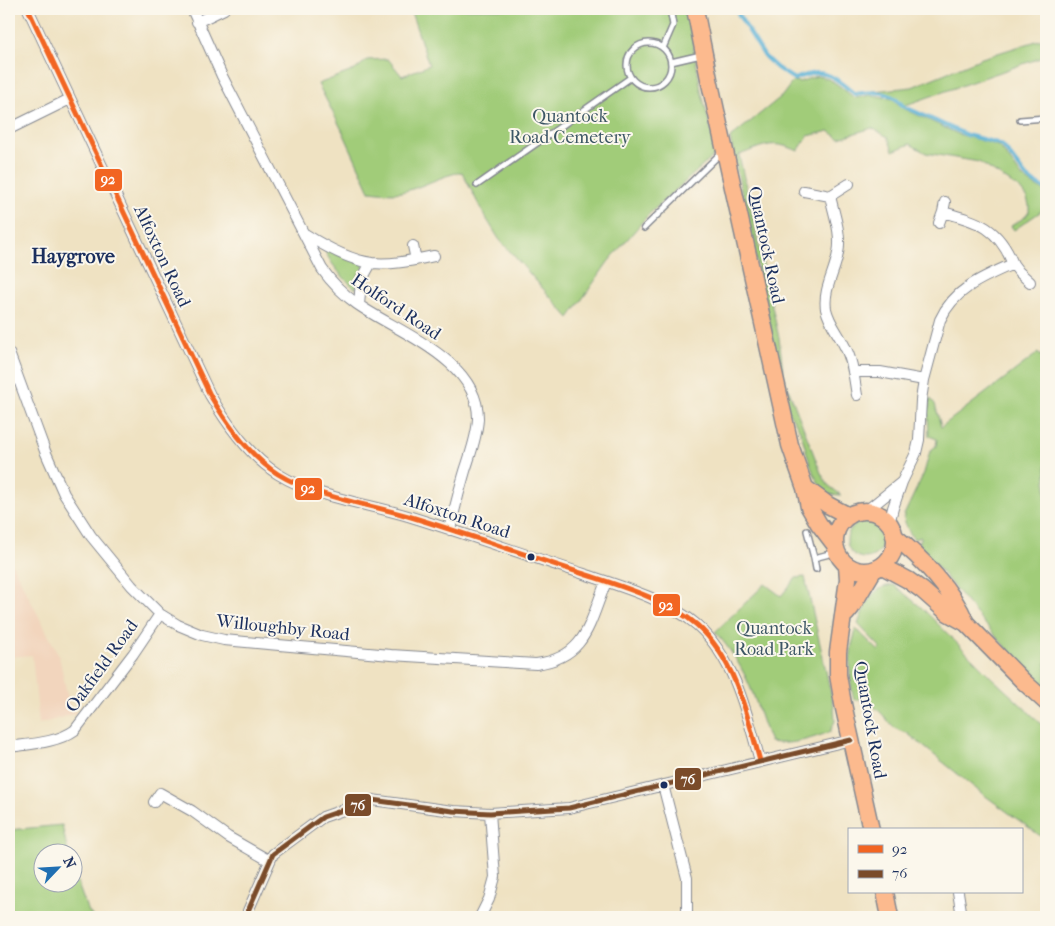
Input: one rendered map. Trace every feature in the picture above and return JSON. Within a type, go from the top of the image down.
[{"type":"main road","name":"Quantock Road","points":[[695,9],[790,445],[806,488],[807,499],[814,517],[836,548]]},
{"type":"main road","points":[[806,488],[828,505],[849,516]]},
{"type":"main road","points":[[966,623],[951,595],[879,514],[866,511],[849,516],[841,523],[837,531],[836,548],[842,561],[862,572],[877,569],[908,580],[948,613],[966,623],[1046,702]]},
{"type":"main road","points":[[877,569],[891,556],[893,551],[892,530]]},
{"type":"main road","name":"Quantock Road","points":[[847,565],[848,579],[838,656],[838,675],[871,828]]},
{"type":"main road","name":"Quantock Road","points":[[844,616],[852,608],[877,569]]},
{"type":"main road","points":[[885,894],[890,917]]},
{"type":"street","name":"Alfoxton Road","points":[[28,9],[210,395],[241,440],[268,467],[280,475],[324,494],[407,516],[450,530],[606,582],[652,599],[676,611],[697,626],[721,654],[744,701],[760,760]]},
{"type":"street","name":"Holford Road","points":[[192,9],[196,22],[222,76],[330,280],[342,293],[359,305],[407,332],[429,347],[461,376],[471,388],[477,402],[478,420],[450,530]]},
{"type":"street","points":[[196,22],[224,9]]},
{"type":"street","points":[[9,129],[70,98]]},
{"type":"street","points":[[804,191],[830,196],[850,184]]},
{"type":"street","points":[[830,196],[839,239],[838,253],[827,290],[827,310],[830,320],[846,348],[853,372],[856,395]]},
{"type":"street","points":[[943,212],[973,221],[992,231],[1003,242],[1013,264],[1030,282]]},
{"type":"street","points":[[304,233],[334,250],[371,263],[397,263],[434,256]]},
{"type":"street","points":[[413,246],[416,260]]},
{"type":"street","points":[[359,305],[361,281],[371,263]]},
{"type":"street","points":[[892,530],[892,508],[902,482],[912,465],[919,440],[924,380],[940,320],[951,300],[965,288],[1013,264]]},
{"type":"street","name":"Willoughby Road","points":[[9,353],[45,451],[64,494],[91,536],[132,586],[160,614],[202,636],[224,640],[391,655],[536,664],[553,662],[567,655],[582,640],[606,582]]},
{"type":"street","points":[[853,372],[880,372],[924,380]]},
{"type":"street","points":[[866,511],[902,482]]},
{"type":"street","name":"Oakfield Road","points":[[9,747],[55,739],[75,730],[133,654],[160,614]]},
{"type":"street","points":[[248,917],[248,911],[273,854],[323,816],[372,800],[453,811],[490,813],[569,808],[663,786],[760,760],[851,740]]},
{"type":"street","points":[[663,786],[687,878],[688,917]]},
{"type":"street","points":[[154,802],[160,792],[228,837],[270,861]]},
{"type":"street","points":[[480,917],[490,899],[495,877],[490,813]]},
{"type":"street","points":[[958,894],[962,917]]},
{"type":"lane","points":[[663,48],[673,25],[670,9]]},
{"type":"lane","points":[[650,43],[663,48],[671,62],[669,75],[664,82],[650,88],[636,84],[627,72],[628,58],[636,47],[650,43]]},
{"type":"lane","points":[[671,62],[704,54]]},
{"type":"lane","points":[[477,186],[630,78]]},
{"type":"lane","points":[[1020,120],[1046,118]]},
{"type":"lane","points":[[644,228],[725,149]]},
{"type":"lane","points":[[807,531],[816,569]]},
{"type":"lane","points":[[814,558],[836,548]]},
{"type":"shaded area","points":[[9,558],[59,656],[70,708],[77,713],[39,724],[32,655],[9,657]]},
{"type":"green space","name":"Quantock Road Cemetery","points":[[410,9],[687,9],[701,90],[717,153],[649,214],[608,262],[569,318],[499,239],[462,172],[401,192],[370,191],[318,84],[355,70],[367,60],[388,59],[402,76],[429,65]]},
{"type":"green space","points":[[1046,38],[1046,56],[903,106],[898,99],[873,91],[912,87],[982,58]]},
{"type":"green space","points":[[817,76],[833,81],[855,98],[872,95],[894,99],[905,109],[958,134],[1000,147],[1022,177],[1046,192],[1046,208],[1014,230],[1011,226],[1029,212],[1027,198],[1020,189],[979,162],[926,153],[910,144],[893,151],[888,137],[872,128],[839,138],[829,131],[808,136],[798,151],[781,145],[768,145],[739,155],[779,338],[784,378],[821,473],[828,485],[841,495],[827,494],[821,487],[810,464],[800,431],[789,413],[730,138],[782,96],[793,81],[799,82]]},
{"type":"green space","points":[[324,248],[363,263],[364,268],[358,274],[356,289],[337,270]]},
{"type":"green space","points":[[1046,352],[1046,688],[996,637],[919,545],[918,542],[921,540],[921,537],[914,539],[906,525],[904,515],[924,473],[930,451],[936,446],[937,439],[929,436],[928,414],[930,398],[935,404],[941,427],[1038,353],[1040,356]]},
{"type":"green space","points":[[865,522],[872,523],[878,527],[882,533],[882,547],[878,553],[872,557],[865,558],[858,557],[852,553],[848,547],[847,540],[848,533],[852,527],[858,523]]},
{"type":"green space","name":"Quantock Road Park","points":[[805,577],[834,707],[835,721],[830,732],[815,737],[785,743],[770,742],[745,676],[729,648],[715,632],[765,584],[781,596],[796,578]]},
{"type":"green space","points":[[894,585],[922,608],[993,679],[1046,728],[1046,840],[980,792],[907,733],[895,728],[863,698],[854,700],[850,664],[856,629],[879,651],[880,647],[858,624],[866,604],[874,593],[886,586]]},
{"type":"green space","points":[[62,825],[66,844],[32,844],[32,894],[82,894],[87,909],[93,917],[9,917],[9,830]]},
{"type":"waterway","points":[[735,9],[765,57],[777,68],[794,79],[817,73],[828,75],[838,80],[855,94],[868,92],[887,94],[903,106],[967,135],[1003,146],[1025,175],[1046,189]]},
{"type":"transit line","name":"92","points":[[28,9],[210,395],[231,428],[248,449],[267,467],[309,489],[392,511],[452,530],[613,584],[672,608],[697,625],[721,654],[738,688],[760,761]]},
{"type":"transit line","name":"76","points":[[248,917],[248,911],[273,854],[323,817],[372,800],[453,811],[490,813],[569,808],[851,740]]},
{"type":"district","name":"Haygrove","points":[[73,256]]}]
